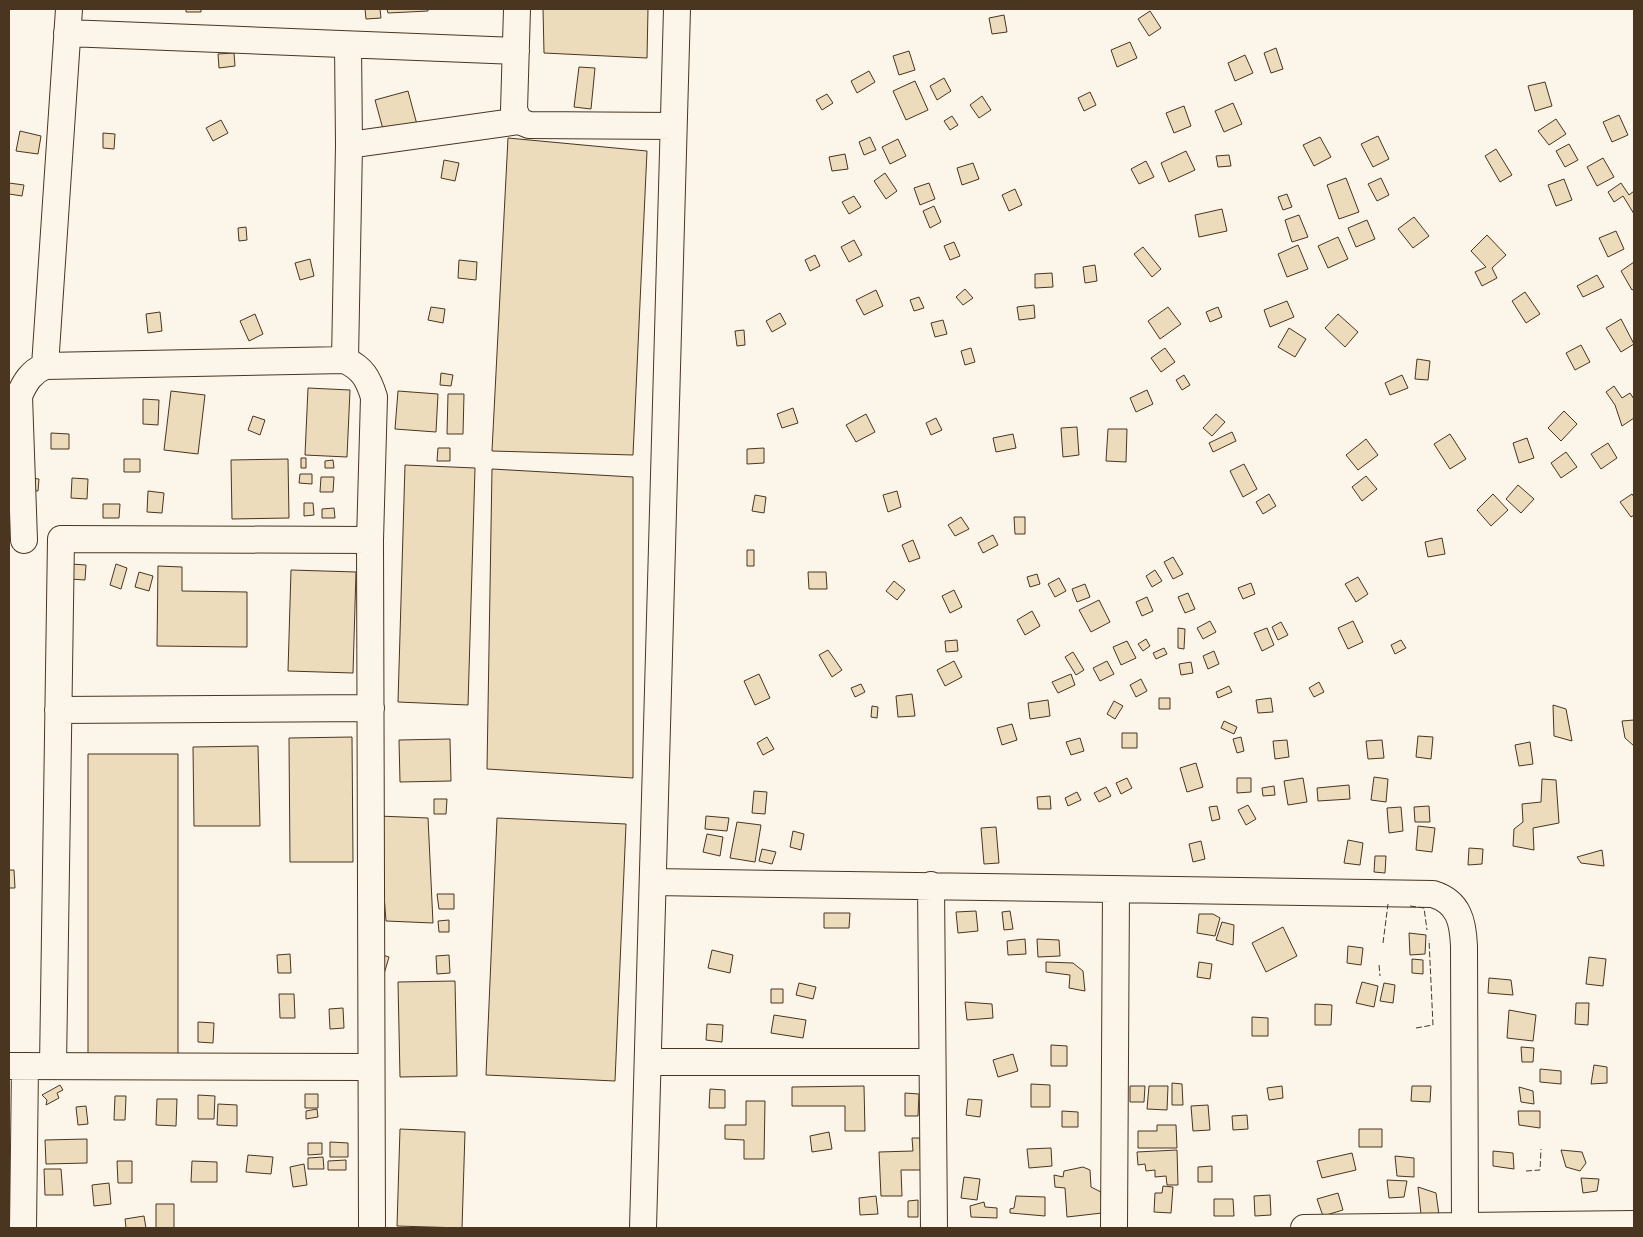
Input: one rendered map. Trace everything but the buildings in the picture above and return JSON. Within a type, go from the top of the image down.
[{"type":"street","points":[[517,9],[514,110],[519,120]]},
{"type":"street","points":[[643,1228],[677,9]]},
{"type":"street","points":[[45,366],[68,21],[348,45],[516,51]]},
{"type":"street","points":[[345,360],[349,145],[348,45]]},
{"type":"street","points":[[349,145],[519,120],[529,125],[673,126]]},
{"type":"street","points":[[370,540],[16,540],[19,396],[24,383],[35,371],[45,366],[345,360],[358,366],[368,378],[374,397],[370,540],[370,1067],[372,1228]]},
{"type":"street","points":[[53,1066],[61,539]]},
{"type":"street","points":[[58,710],[370,708]]},
{"type":"street","points":[[653,882],[1433,894],[1445,898],[1456,908],[1463,926],[1466,1227]]},
{"type":"street","points":[[931,886],[934,1228]]},
{"type":"street","points":[[1114,1228],[1116,890]]},
{"type":"street","points":[[648,1062],[932,1062]]},
{"type":"street","points":[[22,1228],[17,1066],[370,1067]]},
{"type":"street","points":[[1304,1228],[1634,1224]]},
{"type":"fence","points":[[1383,943],[1388,904]]},
{"type":"fence","points":[[1410,906],[1424,908],[1427,930]]},
{"type":"fence","points":[[1416,1028],[1433,1025],[1429,940]]},
{"type":"fence","points":[[1379,965],[1380,976]]},
{"type":"fence","points":[[1526,1171],[1540,1170],[1541,1149]]}]
